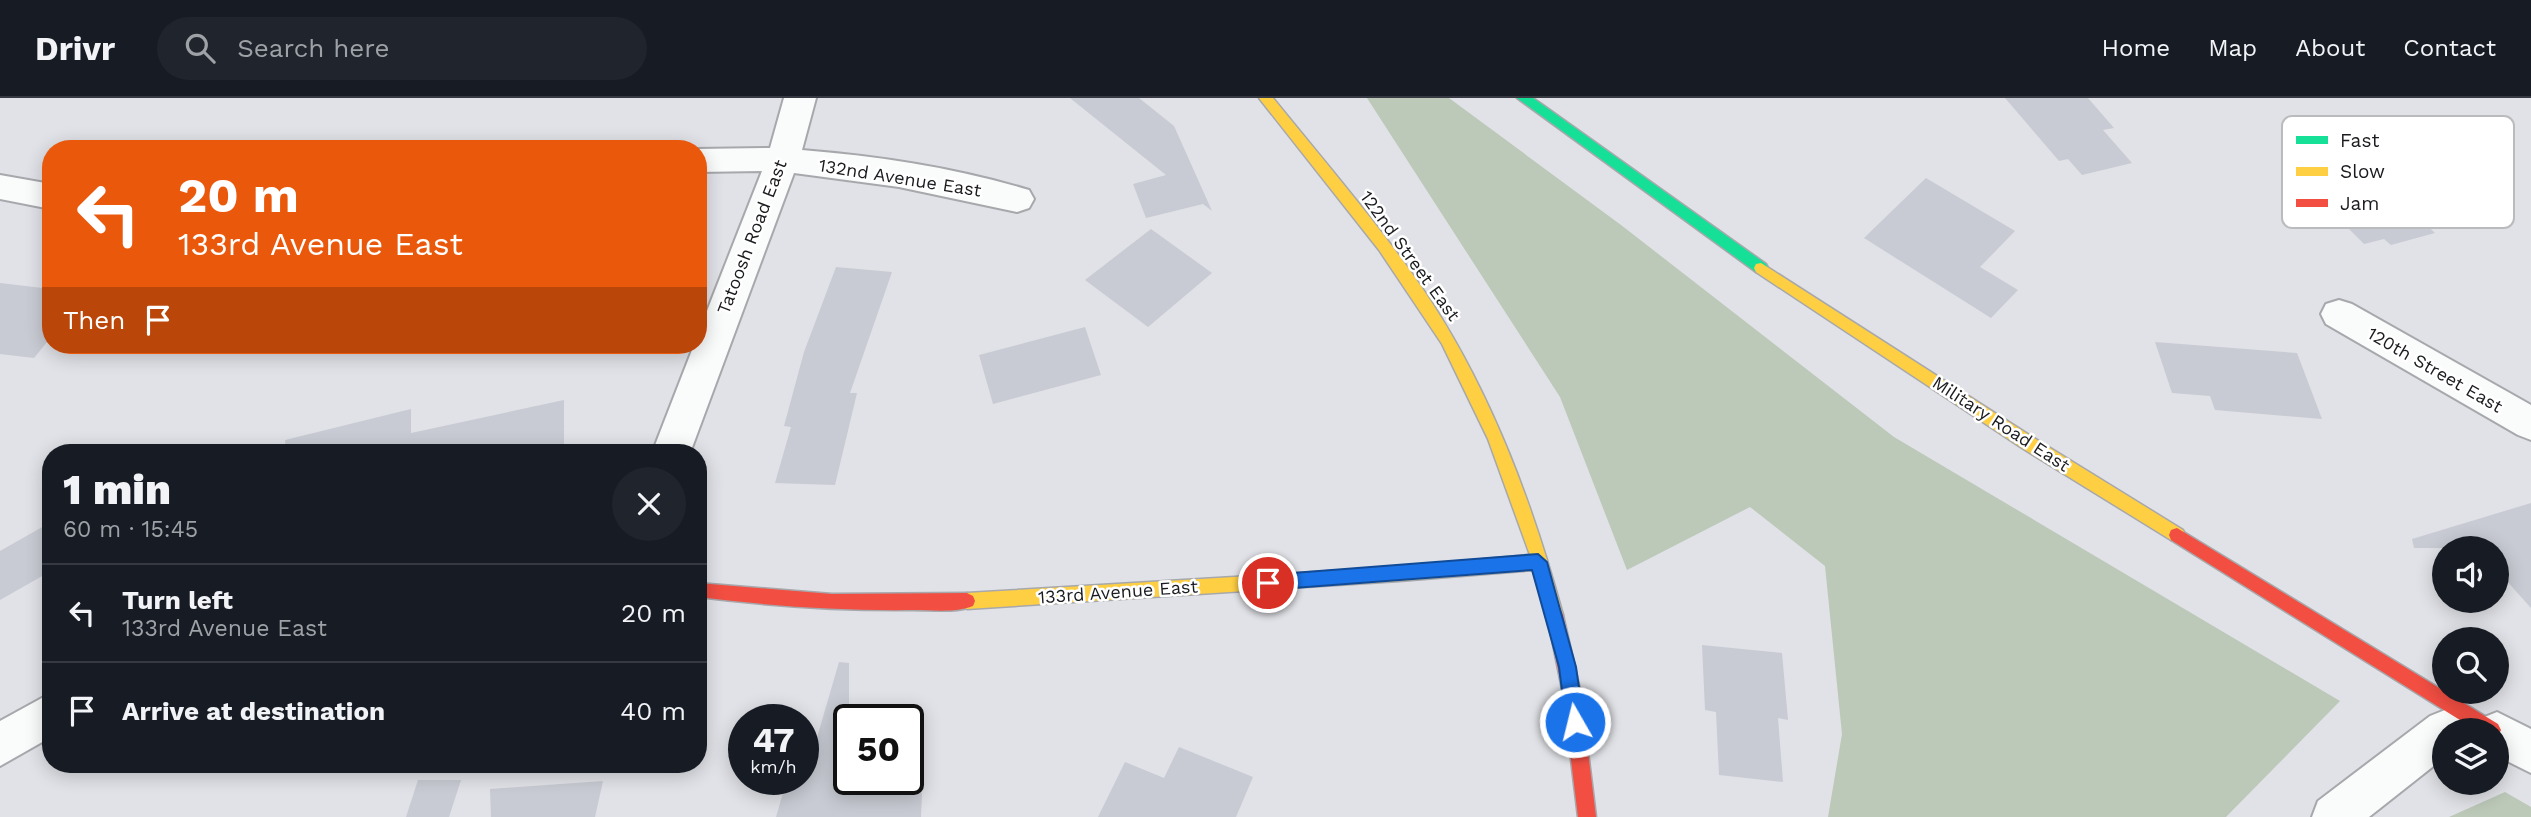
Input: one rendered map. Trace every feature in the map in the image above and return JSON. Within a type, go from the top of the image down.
[{"type":"street","name":"Tatoosh Road East","points":[[673,444],[783,159],[800,98]]},
{"type":"street","name":"122nd Street East","points":[[1266,98],[1410,283],[1446,340],[1508,469],[1538,562],[1567,667],[1587,817]]},
{"type":"street","name":"Military Road East","points":[[1524,98],[1776,279],[2455,718]]},
{"type":"street","name":"132nd Avenue East","points":[[707,160],[783,159],[929,180],[1017,199]]},
{"type":"street","points":[[0,187],[42,195]]},
{"type":"street","name":"120th Street East","points":[[2339,314],[2531,424]]},
{"type":"street","name":"133rd Avenue East","points":[[707,591],[788,601],[895,605],[1399,574],[1538,562]]},
{"type":"street","points":[[0,745],[42,719]]},
{"type":"street","name":"Military Road East","points":[[2509,743],[2531,752]]},
{"type":"street","points":[[2334,817],[2432,752]]},
{"type":"green space","points":[[1367,98],[1449,98],[1621,225],[1894,437],[2340,701],[2226,817],[1828,817],[1842,734],[1825,566],[1750,507],[1627,570],[1560,397]]},
{"type":"green space","points":[[2509,794],[2531,807],[2531,817],[2449,817],[2498,795]]},
{"type":"building","points":[[1070,98],[1139,98],[1174,126],[1212,211],[1203,204],[1146,218],[1133,184],[1166,175]]},
{"type":"building","points":[[2005,98],[2088,98],[2114,128],[2103,130],[2132,163],[2082,175],[2068,159],[2059,161]]},
{"type":"building","points":[[1926,178],[2015,231],[1980,267],[2018,290],[1991,318],[1864,238]]},
{"type":"building","points":[[2348,228],[2430,228],[2435,233],[2391,245],[2384,239],[2364,244]]},
{"type":"building","points":[[1151,229],[1212,273],[1148,327],[1085,280]]},
{"type":"building","points":[[836,267],[892,272],[850,393],[857,393],[835,485],[775,483],[791,427],[784,426],[804,352]]},
{"type":"building","points":[[0,283],[42,288],[42,348],[34,358],[0,354]]},
{"type":"building","points":[[1085,327],[1101,375],[993,404],[979,355]]},
{"type":"building","points":[[2155,342],[2297,353],[2322,419],[2215,410],[2210,396],[2172,393]]},
{"type":"building","points":[[564,400],[564,444],[285,444],[285,440],[411,409],[411,433]]},
{"type":"building","points":[[2531,503],[2531,608],[2509,583],[2509,536],[2432,536],[2432,548],[2414,548],[2412,539]]},
{"type":"building","points":[[42,527],[42,576],[0,600],[0,551]]},
{"type":"building","points":[[1702,645],[1782,653],[1788,720],[1778,718],[1783,782],[1719,775],[1716,712],[1705,710]]},
{"type":"building","points":[[839,662],[849,663],[849,704],[833,704],[833,795],[922,795],[921,817],[776,817],[782,795],[819,795],[819,731]]},
{"type":"building","points":[[1179,747],[1253,777],[1236,817],[1098,817],[1125,762],[1164,778]]},
{"type":"building","points":[[418,780],[461,780],[449,817],[406,817]]},
{"type":"building","points":[[603,781],[595,817],[491,817],[490,789]]},
{"type":"traffic: fast","points":[[1524,98],[1761,268]]},
{"type":"traffic: slow","points":[[1266,98],[1384,246],[1447,340],[1481,406],[1510,474],[1555,615]]},
{"type":"traffic: slow","points":[[1761,268],[2028,443],[2177,535]]},
{"type":"traffic: slow","points":[[967,601],[1399,574],[1538,562]]},
{"type":"traffic: jam","points":[[2177,535],[2473,718]]},
{"type":"traffic: jam","points":[[707,591],[832,602],[967,601]]},
{"type":"traffic: jam","points":[[1555,615],[1572,694],[1587,817]]},
{"type":"route","points":[[1268,583],[1538,562],[1567,667],[1575,722]]}]
